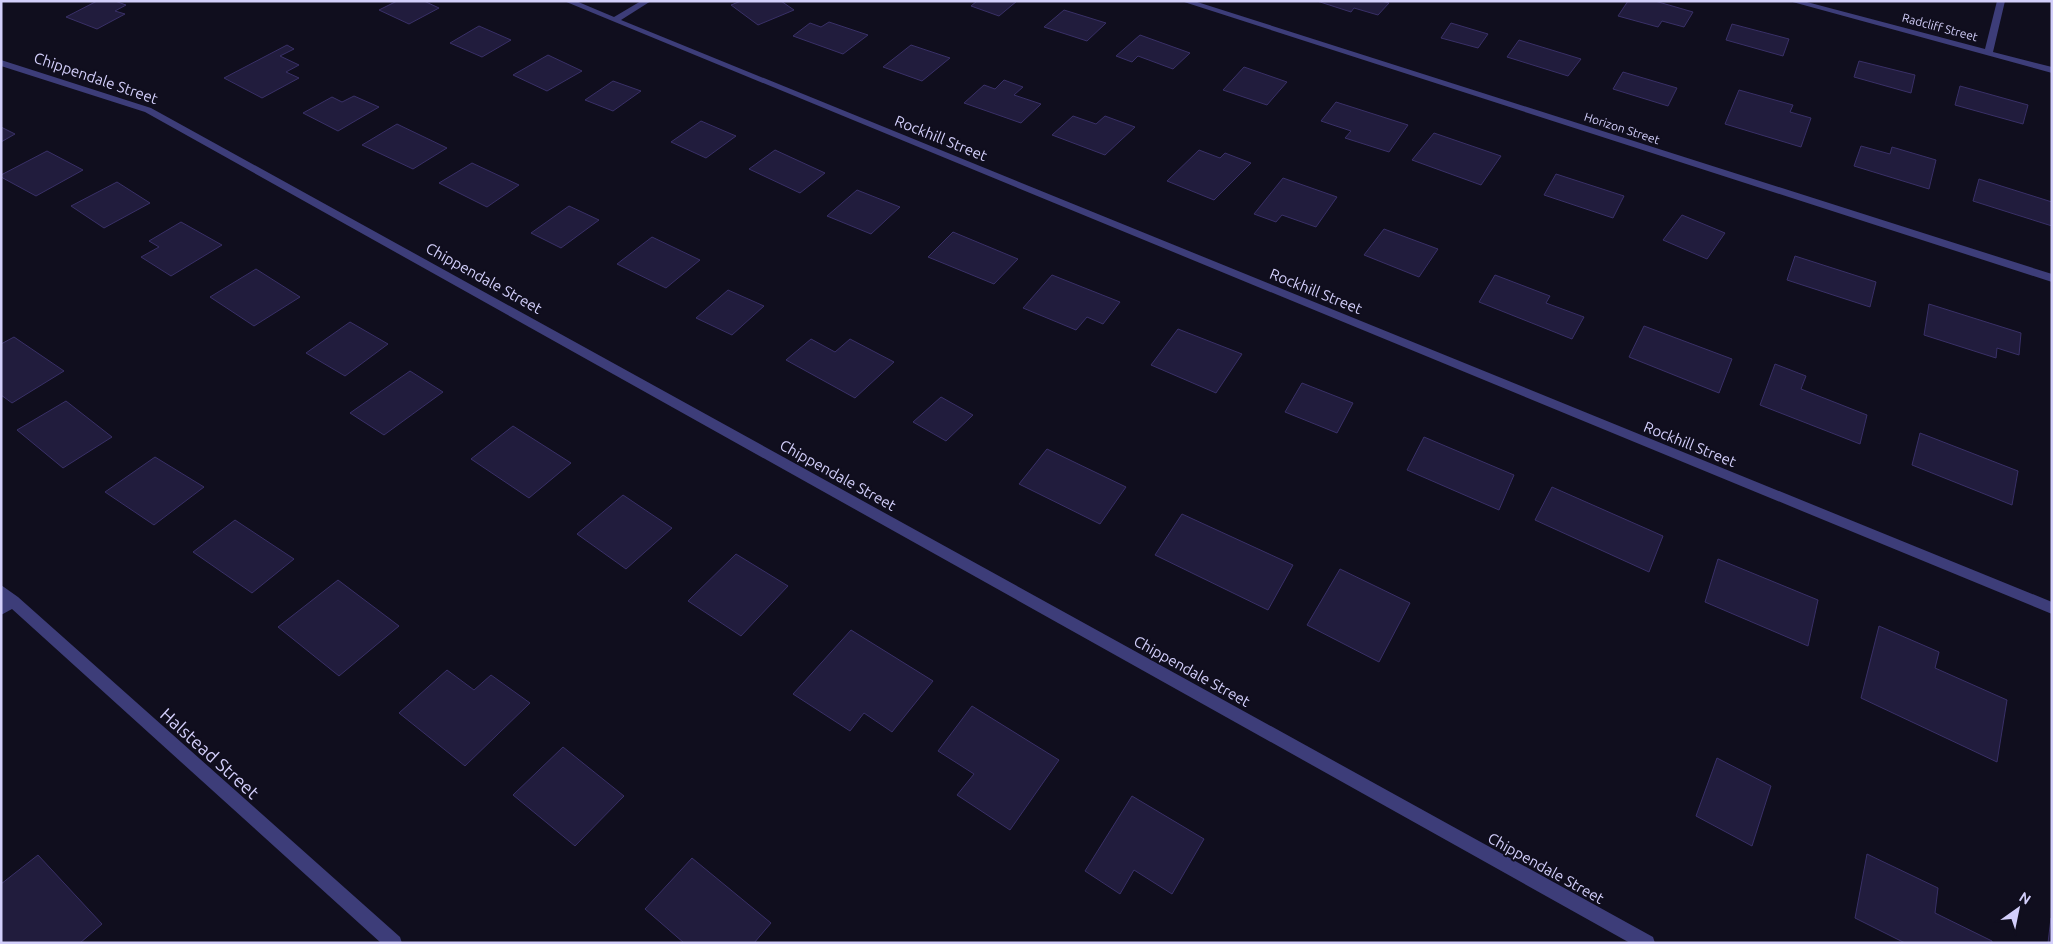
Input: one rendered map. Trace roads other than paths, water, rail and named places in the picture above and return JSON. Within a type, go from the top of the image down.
[{"type":"street","name":"Rockhill Street","points":[[568,1],[2052,608]]},
{"type":"street","points":[[614,20],[647,1]]},
{"type":"street","name":"Horizon Street","points":[[1185,1],[2052,278]]},
{"type":"street","name":"Radcliff Street","points":[[1793,1],[2052,70]]},
{"type":"street","points":[[1988,53],[2001,1]]},
{"type":"street","name":"Chippendale Street","points":[[1,63],[148,110],[1647,943]]},
{"type":"street","name":"Halstead Street","points":[[5,600],[394,943]]}]
